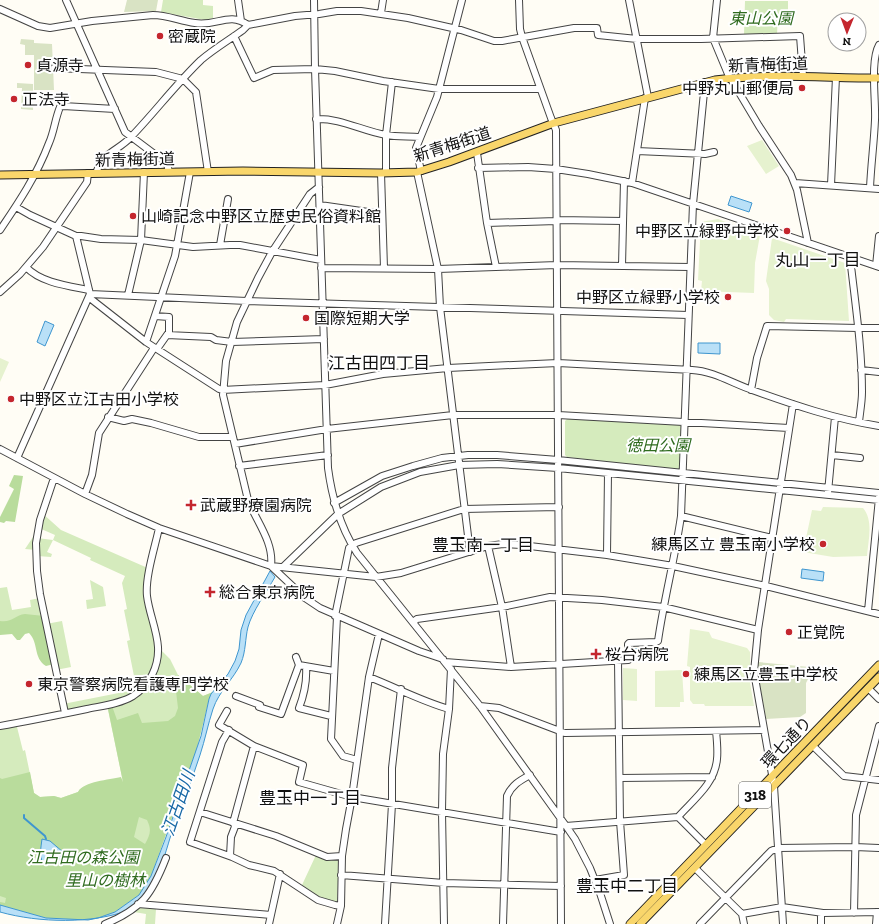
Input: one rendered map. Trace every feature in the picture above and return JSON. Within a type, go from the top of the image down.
[{"type":"main road","name":"新青梅街道","points":[[0,175],[144,172],[383,173],[419,171],[477,152],[554,123],[730,76],[877,78]]},
{"type":"main road","name":"環七通り","points":[[630,924],[879,666]]},
{"type":"main road","name":"環七通り","points":[[640,924],[879,677]]},
{"type":"street","points":[[66,0],[125,132],[167,164],[169,172]]},
{"type":"street","points":[[238,0],[240,21]]},
{"type":"street","points":[[314,0],[313,15],[325,386],[328,455],[330,481],[334,503],[352,545],[480,706],[575,839],[596,880],[610,924]]},
{"type":"street","points":[[381,13],[383,0]]},
{"type":"street","points":[[462,0],[439,89],[416,148],[438,269],[440,307],[470,552]]},
{"type":"street","points":[[519,0],[520,29],[522,37],[556,130],[561,924]]},
{"type":"street","points":[[629,0],[637,39],[646,98],[632,183]]},
{"type":"street","points":[[717,0],[713,38],[730,76],[795,183],[808,243]]},
{"type":"street","points":[[0,9],[44,28],[153,14],[162,14],[195,24],[206,24],[232,18],[248,25]]},
{"type":"street","points":[[96,173],[99,164],[113,150],[131,137],[183,78],[202,59],[248,25],[295,16],[337,11],[381,13],[454,29],[494,41],[574,28],[597,28],[598,35],[637,39],[800,36],[803,76]]},
{"type":"street","points":[[234,36],[254,78],[273,70],[315,69],[335,71],[439,89],[540,89]]},
{"type":"street","points":[[870,188],[877,78],[876,59],[879,45]]},
{"type":"street","points":[[54,68],[156,72],[183,78],[196,92],[208,172]]},
{"type":"street","points":[[831,185],[836,77]]},
{"type":"street","points":[[384,268],[382,214],[383,173],[392,82]]},
{"type":"street","points":[[319,187],[310,194],[272,252],[247,301],[238,322],[226,361],[222,390],[248,500],[252,511],[266,535],[272,566],[311,602],[336,616],[444,660],[511,667],[628,660],[629,643],[658,641],[663,607],[673,566],[681,516],[690,267],[705,82]]},
{"type":"street","points":[[0,230],[16,207],[35,174],[49,143],[60,107],[115,109]]},
{"type":"street","points":[[316,119],[338,121],[386,136],[420,137]]},
{"type":"street","points":[[637,151],[698,154],[714,152]]},
{"type":"street","points":[[477,152],[478,168],[487,223],[496,267]]},
{"type":"street","points":[[478,168],[528,167],[556,169],[624,181],[878,266],[879,236]]},
{"type":"street","points":[[128,295],[141,240],[144,172]]},
{"type":"street","points":[[146,342],[156,316],[178,245],[190,172]]},
{"type":"street","points":[[0,292],[26,267],[57,227],[87,182],[88,173]]},
{"type":"street","points":[[622,266],[624,181]]},
{"type":"street","points":[[795,183],[879,189]]},
{"type":"street","points":[[220,245],[228,199]]},
{"type":"street","points":[[320,205],[382,214]]},
{"type":"street","points":[[16,207],[76,236],[101,239],[141,240],[193,247],[240,245],[321,260]]},
{"type":"street","points":[[487,223],[557,220],[623,221]]},
{"type":"street","points":[[76,236],[91,299],[156,349],[222,390],[325,386],[383,374],[448,368],[558,363],[686,370],[703,371],[751,390],[793,404],[836,417],[879,426]]},
{"type":"street","points":[[850,257],[861,370],[862,393],[859,422]]},
{"type":"street","points":[[322,268],[438,269],[557,265],[690,267]]},
{"type":"street","points":[[26,267],[41,277],[89,292],[128,295],[323,304],[688,315]]},
{"type":"street","points":[[17,458],[89,292]]},
{"type":"street","points":[[85,494],[92,475],[98,433],[169,332],[169,318],[156,316]]},
{"type":"street","points":[[751,390],[757,358],[767,326],[879,328]]},
{"type":"street","points":[[167,335],[211,337],[216,340],[232,342],[324,339]]},
{"type":"street","points":[[861,370],[879,372]]},
{"type":"street","points":[[783,924],[773,777],[754,672],[758,630],[793,404]]},
{"type":"street","points":[[108,417],[124,421],[132,419],[199,437],[234,440],[453,415],[558,415],[789,428]]},
{"type":"street","points":[[827,495],[836,417]]},
{"type":"street","points":[[0,449],[85,494],[159,528],[272,566],[376,577],[401,573],[488,546],[503,544],[521,545],[607,555],[673,566],[766,586],[879,614]]},
{"type":"street","points":[[240,466],[328,455]]},
{"type":"street","points":[[334,503],[382,476],[412,466],[442,458],[497,455],[879,493]]},
{"type":"street","points":[[832,455],[860,458]]},
{"type":"street","points":[[283,567],[338,514],[381,487],[404,478],[430,470],[459,465],[497,464],[558,468],[780,491],[879,499],[876,564],[868,611]]},
{"type":"street","points":[[607,555],[608,473]]},
{"type":"street","points":[[54,478],[40,520],[36,543],[37,571],[40,594],[65,713]]},
{"type":"street","points":[[357,760],[343,756],[331,739],[336,616],[349,548],[352,545],[464,509],[559,507]]},
{"type":"street","points":[[681,516],[772,538]]},
{"type":"street","points":[[0,726],[128,699],[141,690],[156,667],[158,647],[147,597],[147,589],[159,528]]},
{"type":"street","points":[[488,546],[502,607],[511,667]]},
{"type":"street","points":[[413,622],[416,619],[502,607],[550,597],[559,597],[663,607],[758,630]]},
{"type":"street","points":[[337,924],[341,906],[342,856],[369,677],[379,634]]},
{"type":"street","points":[[236,696],[260,705],[259,707],[281,714],[298,665],[296,657]]},
{"type":"street","points":[[596,880],[624,875],[620,821],[618,661]]},
{"type":"street","points":[[298,665],[334,671]]},
{"type":"street","points":[[306,667],[307,679],[299,708],[331,716]]},
{"type":"street","points":[[444,924],[442,812],[443,754],[449,708],[451,669]]},
{"type":"street","points":[[369,677],[431,704],[449,708]]},
{"type":"street","points":[[868,688],[879,699]]},
{"type":"street","points":[[385,924],[392,804],[392,768],[401,690]]},
{"type":"street","points":[[480,706],[499,708],[560,732],[764,730]]},
{"type":"street","points":[[227,711],[219,724],[254,746],[304,765],[298,782],[352,796],[392,804],[561,832]]},
{"type":"street","points":[[854,913],[856,815],[879,726]]},
{"type":"street","points":[[229,730],[222,742],[190,842],[230,856],[249,865],[274,871],[318,900],[335,906],[341,906]]},
{"type":"street","points":[[566,826],[678,817],[708,784],[712,777],[717,760],[716,731]]},
{"type":"street","points":[[230,856],[231,837],[254,746]]},
{"type":"street","points":[[813,746],[844,776],[879,780]]},
{"type":"street","points":[[503,924],[507,796],[511,788],[517,782],[530,774]]},
{"type":"street","points":[[620,778],[712,777]]},
{"type":"street","points":[[200,812],[276,836],[326,857],[342,856]]},
{"type":"street","points":[[678,817],[706,845]]},
{"type":"street","points":[[700,924],[771,851],[778,848],[879,848]]},
{"type":"street","points":[[105,924],[122,916],[138,904],[153,888],[166,858]]},
{"type":"street","points":[[695,868],[742,914],[744,924]]},
{"type":"street","points":[[269,924],[280,874]]},
{"type":"street","points":[[342,875],[444,883],[561,886]]},
{"type":"street","points":[[138,904],[271,915]]},
{"type":"street","points":[[742,914],[782,907],[820,913],[878,912],[876,924]]},
{"type":"street","points":[[820,913],[821,924]]},
{"type":"green space","points":[[127,0],[158,0],[156,11],[124,12]]},
{"type":"green space","points":[[163,0],[203,0],[203,5],[213,6],[213,18],[205,20],[161,12]]},
{"type":"green space","name":"東山公園","points":[[745,1],[788,1],[788,14],[778,14],[777,35],[744,35]]},
{"type":"green space","points":[[21,39],[34,40],[34,43],[52,44],[54,90],[34,90],[34,55],[25,55],[25,45],[20,44]]},
{"type":"green space","points":[[17,83],[33,84],[33,110],[21,109],[22,88],[17,88]]},
{"type":"green space","points":[[762,140],[779,166],[766,174],[747,146]]},
{"type":"green space","points":[[718,219],[760,235],[755,263],[754,293],[701,291],[702,281],[698,280],[701,222]]},
{"type":"green space","points":[[772,238],[845,263],[849,321],[786,319],[784,322],[774,320],[769,315],[769,289],[766,281]]},
{"type":"green space","points":[[0,358],[9,362],[0,382]]},
{"type":"green space","name":"徳田公園","points":[[568,418],[680,425],[682,427],[680,468],[678,470],[567,457],[565,455],[565,421]]},
{"type":"green space","points":[[14,475],[23,476],[15,522],[0,522],[0,517],[14,489],[9,486]]},
{"type":"green space","points":[[823,507],[863,508],[869,525],[867,556],[833,557],[803,552],[812,510],[821,511]]},
{"type":"green space","name":"江古田の森公園","points":[[42,513],[61,530],[150,569],[147,589],[158,647],[170,659],[178,675],[203,696],[213,692],[209,699],[197,748],[151,876],[144,888],[42,918],[0,905],[0,726],[16,723],[23,751],[25,750],[34,793],[40,797],[54,796],[61,798],[78,792],[80,789],[117,785],[123,782],[107,705],[65,713],[63,704],[129,691],[137,686],[142,679],[134,676],[127,641],[130,640],[124,610],[127,609],[122,583],[125,576],[90,560],[91,558],[53,540],[55,535],[39,528]]},
{"type":"green space","points":[[39,528],[37,538],[53,540],[47,552],[52,554],[51,557],[37,556],[36,550],[25,549]]},
{"type":"green space","points":[[90,580],[103,587],[106,606],[87,609],[86,600],[93,599]]},
{"type":"green space","points":[[7,587],[12,610],[31,607],[30,600],[40,598],[46,624],[0,633],[0,588]]},
{"type":"green space","points":[[25,614],[44,616],[54,664],[46,666],[42,663],[39,659],[34,641],[29,633],[25,634],[20,640],[17,640],[12,634],[0,635],[0,621],[8,621]]},
{"type":"green space","points":[[62,621],[71,667],[56,670],[46,624]]},
{"type":"green space","points":[[690,629],[709,632],[712,638],[747,648],[750,652],[750,683],[754,706],[705,706],[704,704],[693,704],[690,700],[690,667],[687,666]]},
{"type":"green space","points":[[758,662],[809,667],[808,679],[806,683],[806,713],[800,717],[766,719],[758,675]]},
{"type":"green space","points":[[623,668],[637,669],[637,701],[623,700]]},
{"type":"green space","points":[[682,670],[684,702],[680,702],[680,707],[655,707],[655,671]]},
{"type":"green space","name":"江古田の森公園","points":[[178,675],[203,696],[213,692],[209,699],[197,748],[151,876],[139,895],[115,912],[88,920],[46,918],[0,905],[0,902],[5,903],[6,898],[0,896],[0,778],[2,779],[30,772],[34,793],[40,797],[54,796],[61,798],[78,792],[81,788],[91,783],[121,777],[123,782],[107,704],[111,703],[117,720],[138,713],[142,723],[168,721],[175,716],[178,708],[175,683]],"holes":[[[139,817],[147,820],[150,827],[150,832],[145,844],[134,837]]]},
{"type":"green space","points":[[316,855],[325,859],[338,859],[339,861],[337,902],[314,894],[302,885]]},
{"type":"green space","points":[[140,908],[156,909],[155,924],[145,924],[146,914],[134,912]]},
{"type":"water","points":[[731,196],[752,203],[749,212],[728,205]]},
{"type":"water","points":[[45,321],[54,325],[45,346],[37,342]]},
{"type":"water","points":[[698,343],[720,343],[720,354],[698,353]]},
{"type":"water","points":[[802,569],[824,572],[823,581],[801,578]]},
{"type":"water","name":"江古田川","points":[[270,571],[275,577],[256,608],[250,621],[241,663],[213,709],[197,765],[155,880],[149,891],[129,910],[115,915],[98,918],[115,912],[139,895],[151,876],[201,736],[209,699],[211,694],[228,674],[235,661],[239,649],[241,630],[246,615]]},
{"type":"water","points":[[657,648],[657,658],[635,658],[635,649]]},
{"type":"water","points":[[42,839],[50,841],[63,852],[59,859],[53,864],[43,863],[41,857]]},
{"type":"water","points":[[0,905],[46,918],[82,920],[48,920],[15,916],[0,912]]},
{"type":"waterway","points":[[24,815],[24,818],[45,836],[46,839]]},
{"type":"place","name":"密蔵院","points":[[160,36]]},
{"type":"place","name":"貞源寺","points":[[28,65]]},
{"type":"place","name":"中野丸山郵便局","points":[[802,88]]},
{"type":"place","name":"正法寺","points":[[14,99]]},
{"type":"place","name":"山崎記念中野区立歴史民俗資料館","points":[[133,216]]},
{"type":"place","name":"中野区立緑野中学校","points":[[787,231]]},
{"type":"place","name":"中野区立緑野小学校","points":[[728,297]]},
{"type":"place","name":"国際短期大学","points":[[306,318]]},
{"type":"place","name":"中野区立江古田小学校","points":[[11,399]]},
{"type":"place","name":"武蔵野療園病院","points":[[191,505]]},
{"type":"place","name":"練馬区立 豊玉南小学校","points":[[823,544]]},
{"type":"place","name":"総合東京病院","points":[[210,592]]},
{"type":"place","name":"正覚院","points":[[789,632]]},
{"type":"place","name":"桜台病院","points":[[596,654]]},
{"type":"place","name":"練馬区立豊玉中学校","points":[[686,674]]},
{"type":"place","name":"東京警察病院看護専門学校","points":[[29,684]]},
{"type":"district","name":"丸山一丁目","points":[[818,260]]},
{"type":"district","name":"江古田四丁目","points":[[379,363]]},
{"type":"district","name":"豊玉南一丁目","points":[[483,545]]},
{"type":"district","name":"豊玉中一丁目","points":[[310,798]]},
{"type":"district","name":"豊玉中二丁目","points":[[627,886]]},
{"type":"park label","name":"里山の樹林","points":[[105,880]]}]
